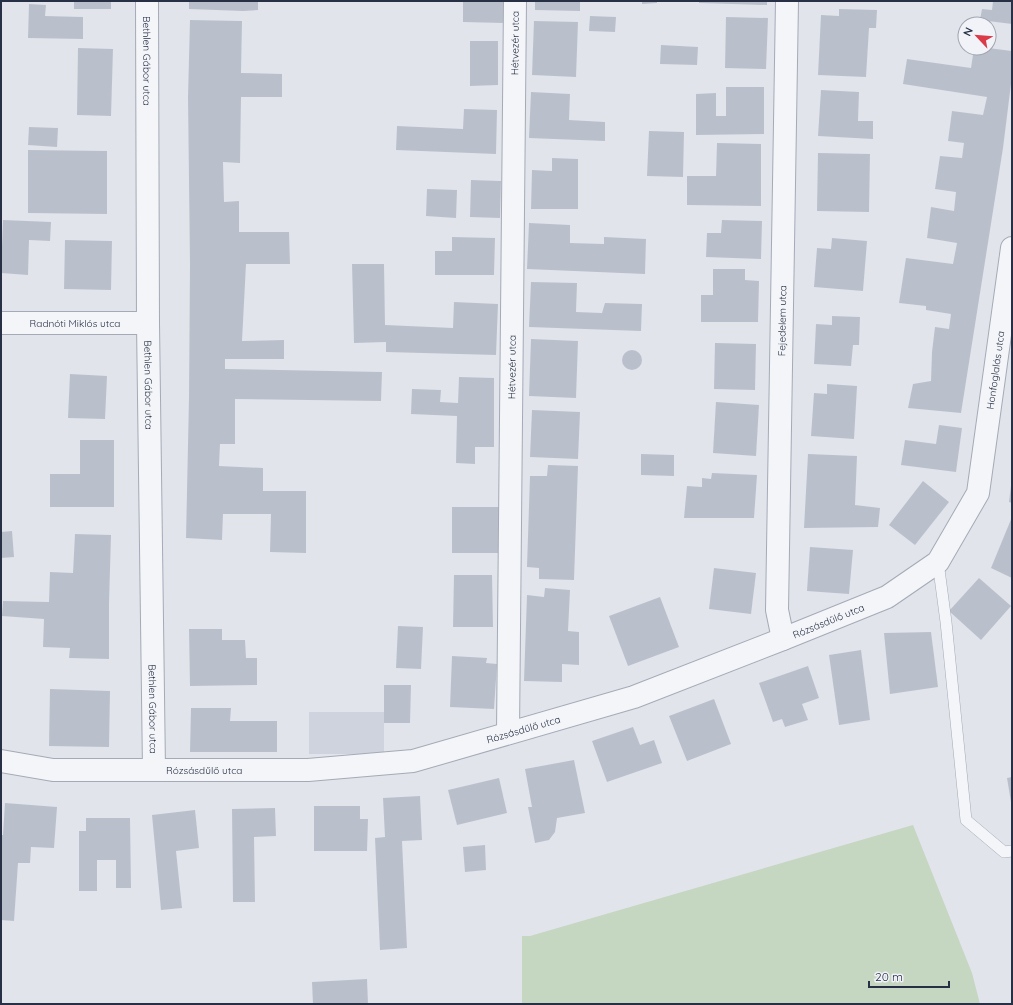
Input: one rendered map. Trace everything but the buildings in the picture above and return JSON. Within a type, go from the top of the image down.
[{"type":"street","name":"Bethlen Gábor utca","points":[[147,1],[148,323],[154,770]]},
{"type":"street","name":"Hétvezér utca","points":[[508,733],[516,1]]},
{"type":"street","name":"Fejedelem utca","points":[[783,639],[777,610],[787,1]]},
{"type":"street","name":"Honfoglalás utca","points":[[978,493],[1012,248]]},
{"type":"street","name":"Radnóti Miklós utca","points":[[1,323],[148,323]]},
{"type":"street","name":"Rózsásdűlő utca","points":[[1,761],[53,770],[308,770],[412,761],[634,697],[887,597],[938,562],[978,493]]},
{"type":"lane","points":[[938,562],[946,622],[966,820],[1004,852],[1012,851]]},
{"type":"shaded area","points":[[309,712],[384,712],[384,754],[309,754]]},
{"type":"green space","points":[[913,825],[972,973],[980,1004],[522,1004],[522,936],[530,936]]}]
